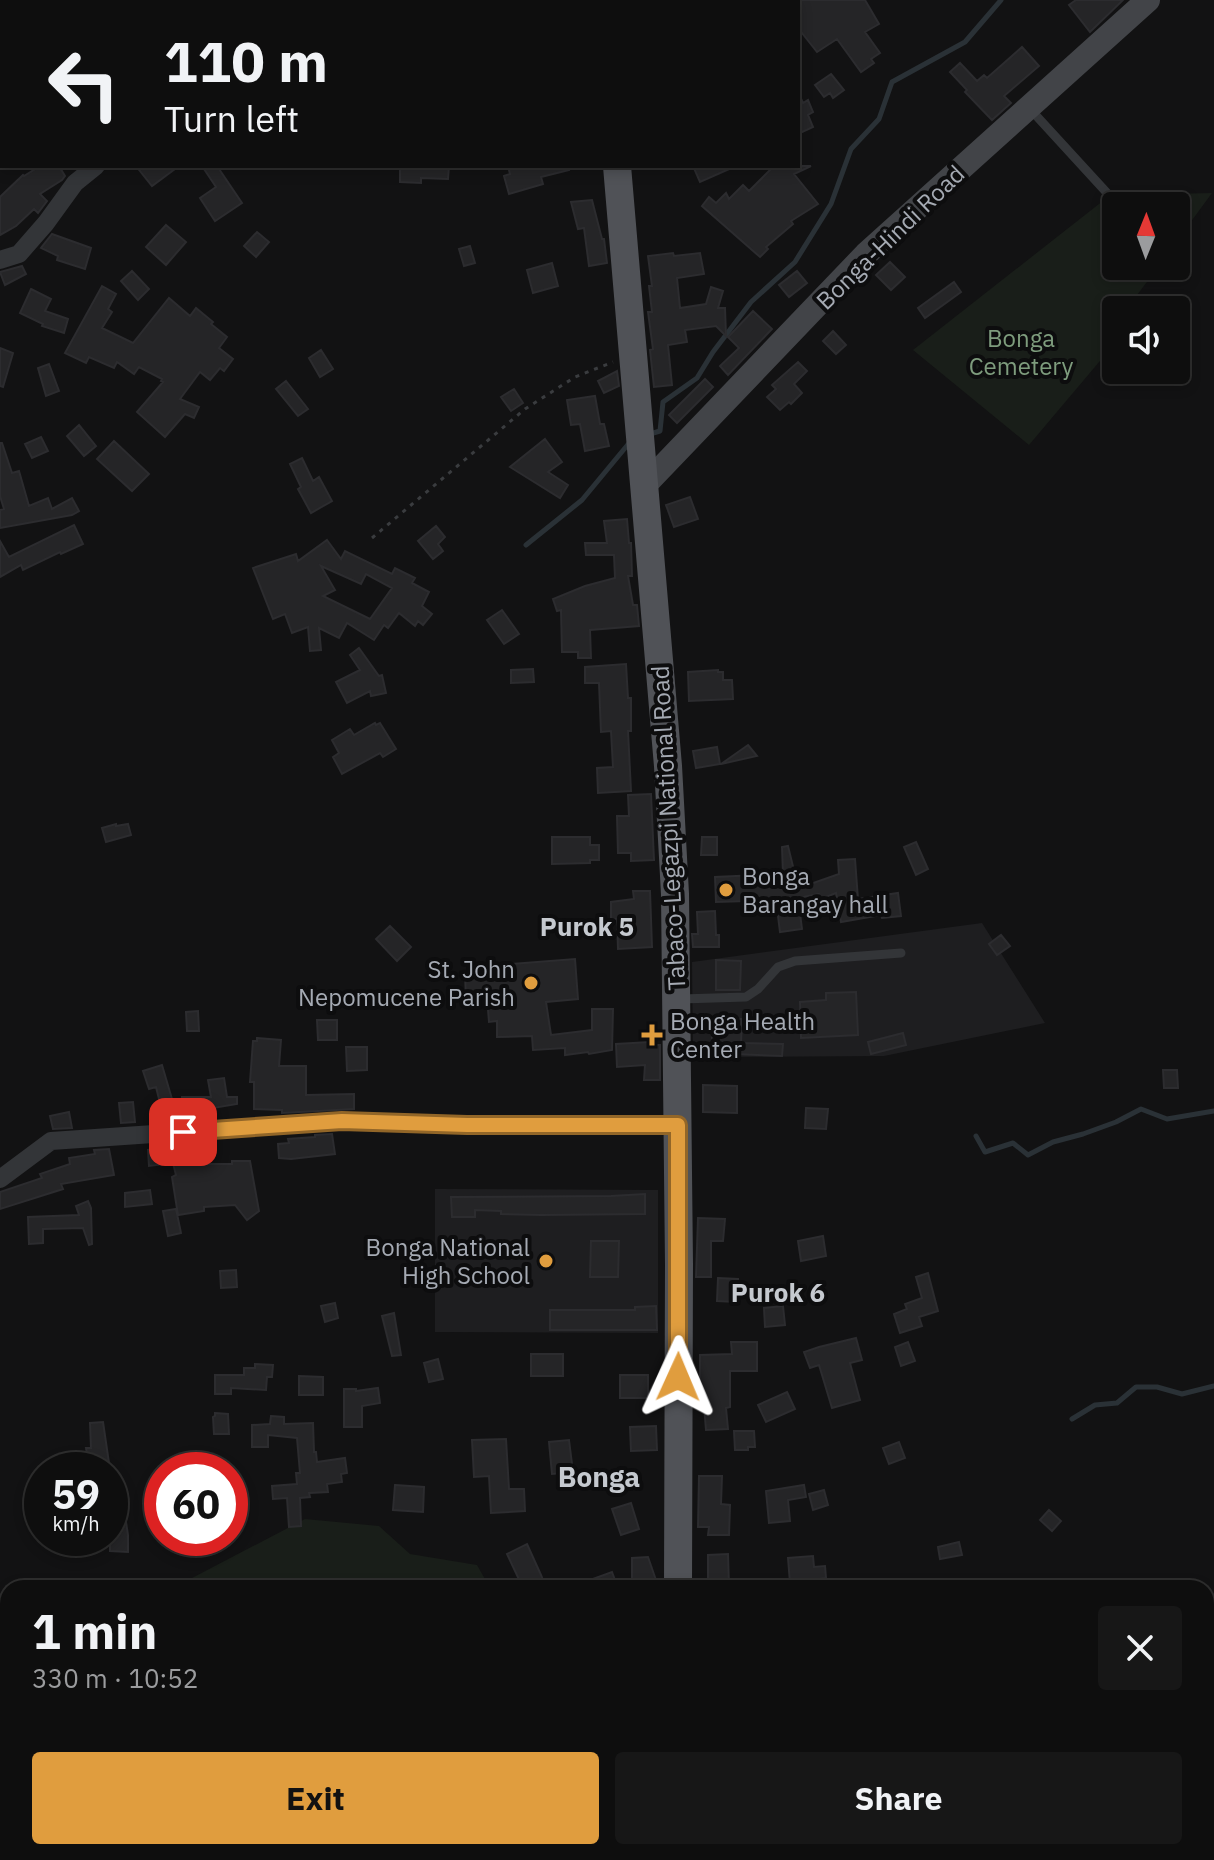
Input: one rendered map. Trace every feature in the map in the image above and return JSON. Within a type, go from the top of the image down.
[{"type":"main road","name":"Tabaco-Legazpi National Road","points":[[617,168],[669,780],[675,894],[678,999],[678,1580]]},
{"type":"street","name":"Bonga-Hindi Road","points":[[644,486],[866,254],[1148,0]]},
{"type":"street","points":[[0,260],[19,254],[75,183],[94,168]]},
{"type":"street","points":[[0,1179],[51,1141],[342,1121],[467,1125],[678,1125]]},
{"type":"lane","points":[[1028,107],[1106,192]]},
{"type":"lane","points":[[678,999],[746,997],[778,967],[795,961],[901,953]]},
{"type":"path","points":[[372,538],[525,409],[575,377],[633,354]]},
{"type":"shaded area","points":[[982,923],[1045,1023],[884,1056],[693,1057],[692,962]]},
{"type":"shaded area","name":"Bonga National High School","points":[[435,1189],[658,1190],[658,1333],[435,1332]]},
{"type":"green space","name":"Bonga Cemetery","points":[[1212,193],[1190,223],[1190,194]]},
{"type":"green space","name":"Bonga Cemetery","points":[[1102,202],[1102,280],[1148,280],[1136,296],[1102,296],[1102,359],[1029,445],[913,350]]},
{"type":"green space","points":[[305,1519],[379,1526],[410,1554],[477,1565],[485,1580],[188,1580],[234,1556],[248,1556],[248,1549]]},
{"type":"building","points":[[800,0],[865,0],[879,24],[865,32],[880,53],[871,59],[874,63],[861,72],[837,39],[817,52],[800,31]]},
{"type":"building","points":[[1076,0],[1123,0],[1090,32],[1069,5]]},
{"type":"building","points":[[1022,47],[1039,66],[1004,96],[1011,103],[992,120],[950,72],[960,63],[977,81],[984,75],[987,78]]},
{"type":"building","points":[[831,74],[844,90],[833,98],[830,93],[824,97],[815,85]]},
{"type":"building","points":[[800,96],[803,103],[808,100],[813,112],[808,115],[813,127],[800,133]]},
{"type":"building","points":[[811,166],[794,174],[818,204],[791,221],[793,224],[766,247],[768,249],[760,257],[702,206],[709,197],[716,203],[726,193],[729,199],[743,185],[749,191],[772,168]]},
{"type":"building","points":[[37,168],[60,168],[65,176],[40,194],[47,201],[38,213],[34,209],[16,226],[0,235],[0,197]]},
{"type":"building","points":[[138,168],[176,168],[152,186]]},
{"type":"building","points":[[203,168],[218,168],[242,203],[215,221],[200,198],[216,187]]},
{"type":"building","points":[[400,168],[449,168],[448,179],[421,178],[421,183],[400,182]]},
{"type":"building","points":[[508,168],[569,170],[541,177],[543,184],[509,194],[504,176],[510,174]]},
{"type":"building","points":[[694,168],[732,168],[700,182]]},
{"type":"building","points":[[592,200],[604,239],[607,263],[589,266],[584,228],[578,229],[571,202]]},
{"type":"building","points":[[166,225],[186,242],[166,265],[146,247]]},
{"type":"building","points":[[257,232],[269,242],[256,257],[244,246]]},
{"type":"building","points":[[52,234],[91,248],[85,269],[57,260],[58,256],[41,248]]},
{"type":"building","points":[[470,246],[475,263],[464,266],[459,249]]},
{"type":"building","points":[[673,253],[674,256],[700,253],[704,274],[677,278],[680,308],[706,304],[711,287],[723,291],[718,308],[725,308],[726,336],[716,326],[685,330],[687,342],[668,345],[672,385],[654,387],[648,312],[652,312],[649,286],[652,286],[648,256]]},
{"type":"building","points":[[890,262],[905,277],[891,290],[876,275]]},
{"type":"building","points":[[552,263],[558,286],[533,293],[527,270]]},
{"type":"building","points":[[22,266],[26,274],[5,285],[0,272]]},
{"type":"building","points":[[132,271],[149,289],[138,300],[121,281]]},
{"type":"building","points":[[797,271],[807,283],[789,297],[779,285]]},
{"type":"building","points":[[954,282],[961,292],[925,318],[918,308]]},
{"type":"building","points":[[102,286],[116,294],[108,309],[112,312],[102,328],[133,343],[169,298],[190,316],[196,308],[227,337],[219,348],[233,359],[224,371],[220,368],[210,380],[200,372],[180,399],[199,407],[194,418],[185,414],[165,437],[137,412],[163,382],[162,379],[139,367],[134,374],[117,362],[114,368],[89,357],[86,363],[65,353]]},
{"type":"building","points":[[31,289],[51,299],[45,311],[68,319],[64,333],[42,326],[20,313]]},
{"type":"building","points":[[753,311],[772,329],[728,375],[720,366],[739,348],[728,337]]},
{"type":"building","points":[[833,331],[846,345],[836,354],[823,341]]},
{"type":"building","points":[[0,348],[13,353],[3,387],[0,386]]},
{"type":"building","points":[[321,350],[333,369],[320,377],[309,358]]},
{"type":"building","points":[[798,362],[807,371],[794,384],[802,393],[780,410],[767,397],[776,389],[772,385]]},
{"type":"building","points":[[49,364],[59,391],[46,396],[38,368]]},
{"type":"building","points":[[617,371],[619,386],[604,393],[598,381]]},
{"type":"building","points":[[705,379],[713,387],[677,423],[669,415]]},
{"type":"building","points":[[286,381],[308,409],[298,416],[276,389]]},
{"type":"building","points":[[514,389],[523,403],[511,411],[501,397]]},
{"type":"building","points":[[595,396],[600,424],[604,424],[609,446],[585,451],[580,424],[571,425],[567,400]]},
{"type":"building","points":[[79,425],[96,446],[84,456],[67,436]]},
{"type":"building","points":[[41,437],[48,451],[32,458],[25,444]]},
{"type":"building","points":[[545,439],[562,462],[548,472],[568,485],[560,498],[510,467]]},
{"type":"building","points":[[114,441],[149,474],[132,491],[97,459]]},
{"type":"building","points":[[0,443],[12,473],[19,471],[29,506],[48,498],[52,509],[72,498],[79,511],[72,515],[0,528],[0,510],[4,509],[0,496]]},
{"type":"building","points":[[302,458],[313,481],[319,477],[332,501],[311,513],[298,489],[301,487],[290,464]]},
{"type":"building","points":[[690,497],[698,519],[674,527],[666,505]]},
{"type":"building","points":[[627,519],[632,576],[628,576],[633,605],[637,605],[639,626],[590,630],[591,658],[578,658],[578,652],[562,652],[561,610],[557,611],[553,599],[615,578],[614,555],[586,555],[585,543],[607,543],[604,521]]},
{"type":"building","points":[[74,525],[83,544],[23,570],[21,565],[0,577],[0,541],[9,557]]},
{"type":"building","points":[[436,526],[445,537],[438,544],[443,551],[433,559],[418,541]]},
{"type":"building","points":[[327,540],[341,559],[345,551],[392,574],[395,568],[415,578],[412,583],[429,592],[422,606],[432,614],[423,625],[418,621],[415,626],[399,613],[388,628],[384,625],[374,640],[347,623],[339,638],[319,628],[321,650],[310,651],[308,627],[292,633],[285,614],[273,619],[253,568],[296,554],[298,561]],"holes":[[[321,566],[361,584],[366,574],[392,588],[370,619],[323,596],[335,590]]]},
{"type":"building","points":[[502,610],[519,634],[504,644],[487,620]]},
{"type":"building","points":[[359,648],[379,676],[382,675],[386,693],[371,696],[370,691],[347,703],[336,682],[360,670],[350,655]]},
{"type":"building","points":[[626,664],[628,698],[631,698],[631,731],[628,731],[631,791],[598,793],[597,768],[613,767],[611,731],[601,732],[599,683],[585,683],[585,667]]},
{"type":"building","points":[[533,669],[534,682],[511,683],[511,670]]},
{"type":"building","points":[[688,672],[723,672],[723,680],[732,680],[733,699],[689,701]]},
{"type":"building","points":[[380,723],[396,749],[383,757],[380,753],[342,774],[333,757],[339,753],[332,740],[350,729],[354,735]]},
{"type":"building","points":[[748,745],[757,756],[721,764]]},
{"type":"building","points":[[717,747],[720,764],[696,768],[693,751]]},
{"type":"building","points":[[651,794],[654,860],[631,861],[631,853],[618,853],[617,816],[629,816],[628,795]]},
{"type":"building","points":[[128,824],[131,835],[106,842],[102,828]]},
{"type":"building","points":[[552,837],[590,837],[590,845],[599,845],[599,860],[552,864]]},
{"type":"building","points":[[702,837],[717,837],[717,855],[701,855]]},
{"type":"building","points":[[916,842],[928,869],[916,875],[904,847]]},
{"type":"building","points":[[788,846],[797,883],[801,883],[802,887],[839,874],[838,860],[855,859],[858,899],[898,893],[901,916],[882,918],[881,915],[841,922],[836,893],[821,899],[819,894],[798,898],[802,929],[780,932],[776,900],[716,902],[715,877],[783,874],[782,847]]},
{"type":"building","points":[[633,891],[650,891],[652,947],[618,949],[617,919],[611,919],[611,902],[634,899]]},
{"type":"building","points":[[715,911],[719,947],[693,947],[692,934],[698,934],[697,912]]},
{"type":"building","points":[[390,926],[411,947],[397,961],[376,939]]},
{"type":"building","points":[[1001,935],[1010,946],[997,955],[989,944]]},
{"type":"building","points":[[575,959],[578,999],[546,1002],[551,1035],[592,1030],[592,1009],[613,1009],[612,1050],[565,1055],[565,1048],[533,1050],[532,1036],[497,1037],[497,1021],[489,1022],[487,997],[466,998],[465,975],[485,973],[485,966]]},
{"type":"building","points":[[716,960],[741,961],[740,990],[716,990]]},
{"type":"building","points":[[856,992],[858,1035],[801,1038],[800,1002],[826,1000],[826,993]]},
{"type":"building","points":[[198,1011],[199,1031],[187,1031],[186,1012]]},
{"type":"building","points":[[712,1019],[742,1019],[741,1043],[783,1044],[782,1056],[712,1053]]},
{"type":"building","points":[[317,1020],[337,1020],[337,1040],[318,1040]]},
{"type":"building","points":[[903,1033],[906,1045],[871,1054],[868,1042]]},
{"type":"building","points":[[257,1038],[281,1040],[279,1066],[306,1066],[306,1095],[354,1094],[354,1109],[282,1113],[282,1110],[254,1109],[254,1082],[250,1082],[253,1041]]},
{"type":"building","points":[[650,1042],[650,1045],[660,1045],[660,1080],[644,1080],[645,1065],[617,1067],[616,1044]]},
{"type":"building","points":[[346,1047],[367,1047],[367,1070],[347,1071]]},
{"type":"building","points":[[162,1065],[172,1099],[160,1103],[156,1087],[149,1089],[143,1071]]},
{"type":"building","points":[[1163,1070],[1177,1070],[1178,1088],[1164,1088]]},
{"type":"building","points":[[224,1078],[227,1097],[237,1097],[237,1104],[182,1110],[182,1097],[211,1097],[208,1080]]},
{"type":"building","points":[[703,1085],[737,1086],[737,1113],[703,1112]]},
{"type":"building","points":[[133,1102],[135,1122],[121,1123],[119,1103]]},
{"type":"building","points":[[806,1108],[828,1109],[826,1129],[805,1128]]},
{"type":"building","points":[[69,1112],[72,1128],[53,1129],[50,1116]]},
{"type":"building","points":[[332,1134],[335,1154],[279,1158],[278,1144],[289,1143],[288,1139]]},
{"type":"building","points":[[170,1146],[185,1148],[184,1155],[204,1153],[204,1164],[250,1161],[259,1211],[247,1220],[235,1205],[204,1207],[204,1211],[178,1215],[173,1163],[149,1166],[148,1150]]},
{"type":"building","points":[[109,1149],[114,1175],[61,1184],[63,1189],[0,1209],[0,1192],[42,1178],[40,1174],[70,1164],[69,1158]]},
{"type":"building","points":[[150,1190],[152,1204],[125,1207],[125,1193]]},
{"type":"building","points":[[645,1194],[645,1214],[541,1215],[475,1210],[475,1217],[452,1217],[451,1197]]},
{"type":"building","points":[[88,1201],[92,1244],[89,1245],[83,1228],[43,1229],[43,1243],[29,1244],[28,1217],[79,1215],[76,1206]]},
{"type":"building","points":[[176,1209],[181,1233],[168,1236],[163,1211]]},
{"type":"building","points":[[698,1218],[725,1219],[723,1241],[711,1241],[711,1277],[696,1277]]},
{"type":"building","points":[[823,1236],[826,1256],[801,1261],[798,1241]]},
{"type":"building","points":[[591,1241],[619,1241],[618,1277],[590,1277]]},
{"type":"building","points":[[236,1270],[237,1287],[221,1288],[220,1271]]},
{"type":"building","points":[[928,1273],[938,1311],[919,1317],[922,1326],[900,1333],[894,1314],[907,1309],[905,1304],[922,1298],[916,1277]]},
{"type":"building","points":[[718,1278],[738,1279],[737,1302],[717,1301]]},
{"type":"building","points":[[335,1303],[338,1318],[325,1322],[321,1306]]},
{"type":"building","points":[[656,1306],[657,1330],[550,1330],[550,1310],[635,1310],[635,1307]]},
{"type":"building","points":[[783,1306],[785,1325],[765,1327],[764,1308]]},
{"type":"building","points":[[394,1313],[401,1355],[392,1356],[382,1316]]},
{"type":"building","points":[[856,1338],[862,1360],[850,1363],[860,1400],[832,1408],[819,1365],[810,1368],[804,1352]]},
{"type":"building","points":[[731,1342],[757,1342],[757,1371],[730,1371],[730,1407],[726,1408],[728,1429],[706,1430],[704,1406],[696,1406],[696,1394],[700,1394],[700,1355],[732,1354]]},
{"type":"building","points":[[908,1342],[915,1361],[901,1366],[895,1347]]},
{"type":"building","points":[[531,1354],[563,1354],[563,1376],[531,1376]]},
{"type":"building","points":[[438,1359],[443,1379],[429,1382],[424,1363]]},
{"type":"building","points":[[255,1364],[273,1365],[272,1377],[267,1377],[266,1390],[231,1388],[231,1394],[215,1394],[215,1375],[244,1375],[244,1368],[255,1368]]},
{"type":"building","points":[[620,1375],[648,1375],[648,1398],[620,1398]]},
{"type":"building","points":[[299,1376],[323,1377],[323,1395],[299,1395]]},
{"type":"building","points":[[378,1388],[380,1403],[362,1406],[362,1427],[344,1427],[344,1389]]},
{"type":"building","points":[[787,1392],[795,1409],[766,1422],[758,1405]]},
{"type":"building","points":[[215,1413],[228,1414],[229,1434],[214,1434]]},
{"type":"building","points":[[271,1416],[284,1417],[284,1424],[313,1423],[317,1462],[345,1458],[347,1473],[341,1474],[342,1482],[327,1484],[328,1492],[309,1493],[310,1497],[300,1498],[301,1526],[289,1527],[287,1498],[273,1499],[272,1486],[297,1484],[296,1473],[300,1473],[297,1438],[268,1435],[268,1447],[252,1447],[252,1425],[270,1424]]},
{"type":"building","points":[[103,1422],[107,1452],[87,1452],[86,1448],[91,1448],[90,1423]]},
{"type":"building","points":[[656,1426],[657,1450],[631,1451],[630,1427]]},
{"type":"building","points":[[734,1431],[754,1431],[755,1447],[735,1450]]},
{"type":"building","points":[[506,1439],[509,1489],[524,1489],[525,1511],[491,1513],[489,1476],[474,1477],[472,1440]]},
{"type":"building","points":[[569,1440],[573,1472],[552,1474],[549,1442]]},
{"type":"building","points":[[899,1442],[905,1458],[889,1464],[883,1448]]},
{"type":"building","points":[[699,1476],[722,1476],[721,1504],[730,1505],[729,1535],[708,1535],[709,1527],[698,1527]]},
{"type":"building","points":[[395,1485],[424,1487],[423,1512],[393,1510]]},
{"type":"building","points":[[804,1485],[806,1497],[788,1500],[790,1521],[769,1523],[766,1491]]},
{"type":"building","points":[[824,1490],[828,1505],[813,1510],[809,1494]]},
{"type":"building","points":[[631,1503],[639,1529],[621,1535],[612,1509]]},
{"type":"building","points":[[1049,1510],[1061,1521],[1052,1531],[1040,1520]]},
{"type":"building","points":[[959,1542],[962,1555],[940,1559],[938,1547]]},
{"type":"building","points":[[527,1544],[543,1580],[519,1580],[507,1554]]},
{"type":"building","points":[[728,1554],[729,1580],[708,1580],[708,1555]]},
{"type":"building","points":[[813,1556],[814,1567],[825,1566],[826,1578],[790,1580],[788,1558]]},
{"type":"building","points":[[648,1557],[656,1580],[632,1580],[632,1558]]},
{"type":"building","points":[[612,1572],[615,1580],[590,1580]]},
{"type":"waterway","points":[[650,434],[660,431],[663,402],[697,378],[751,302],[795,262],[831,204],[851,149],[879,119],[892,82],[965,42],[1001,0]]},
{"type":"waterway","points":[[526,545],[582,500],[630,442]]},
{"type":"waterway","points":[[976,1136],[985,1152],[1013,1143],[1028,1155],[1053,1142],[1116,1122],[1141,1109],[1167,1119],[1214,1111]]},
{"type":"waterway","points":[[1072,1419],[1095,1405],[1117,1403],[1136,1387],[1157,1387],[1182,1394],[1214,1386]]},
{"type":"place","name":"Bonga Barangay hall","points":[[726,890]]},
{"type":"place","name":"St. John Nepomucene Parish","points":[[531,983]]},
{"type":"place","name":"Bonga Health Center","points":[[652,1035]]},
{"type":"place","name":"Bonga National High School","points":[[546,1261]]},
{"type":"district","name":"Purok 5","points":[[587,926]]},
{"type":"district","name":"Purok 6","points":[[778,1292]]},
{"type":"district","name":"Bonga","points":[[599,1476]]},
{"type":"route","points":[[183,1132],[342,1121],[467,1125],[678,1125],[678,1377]]}]
